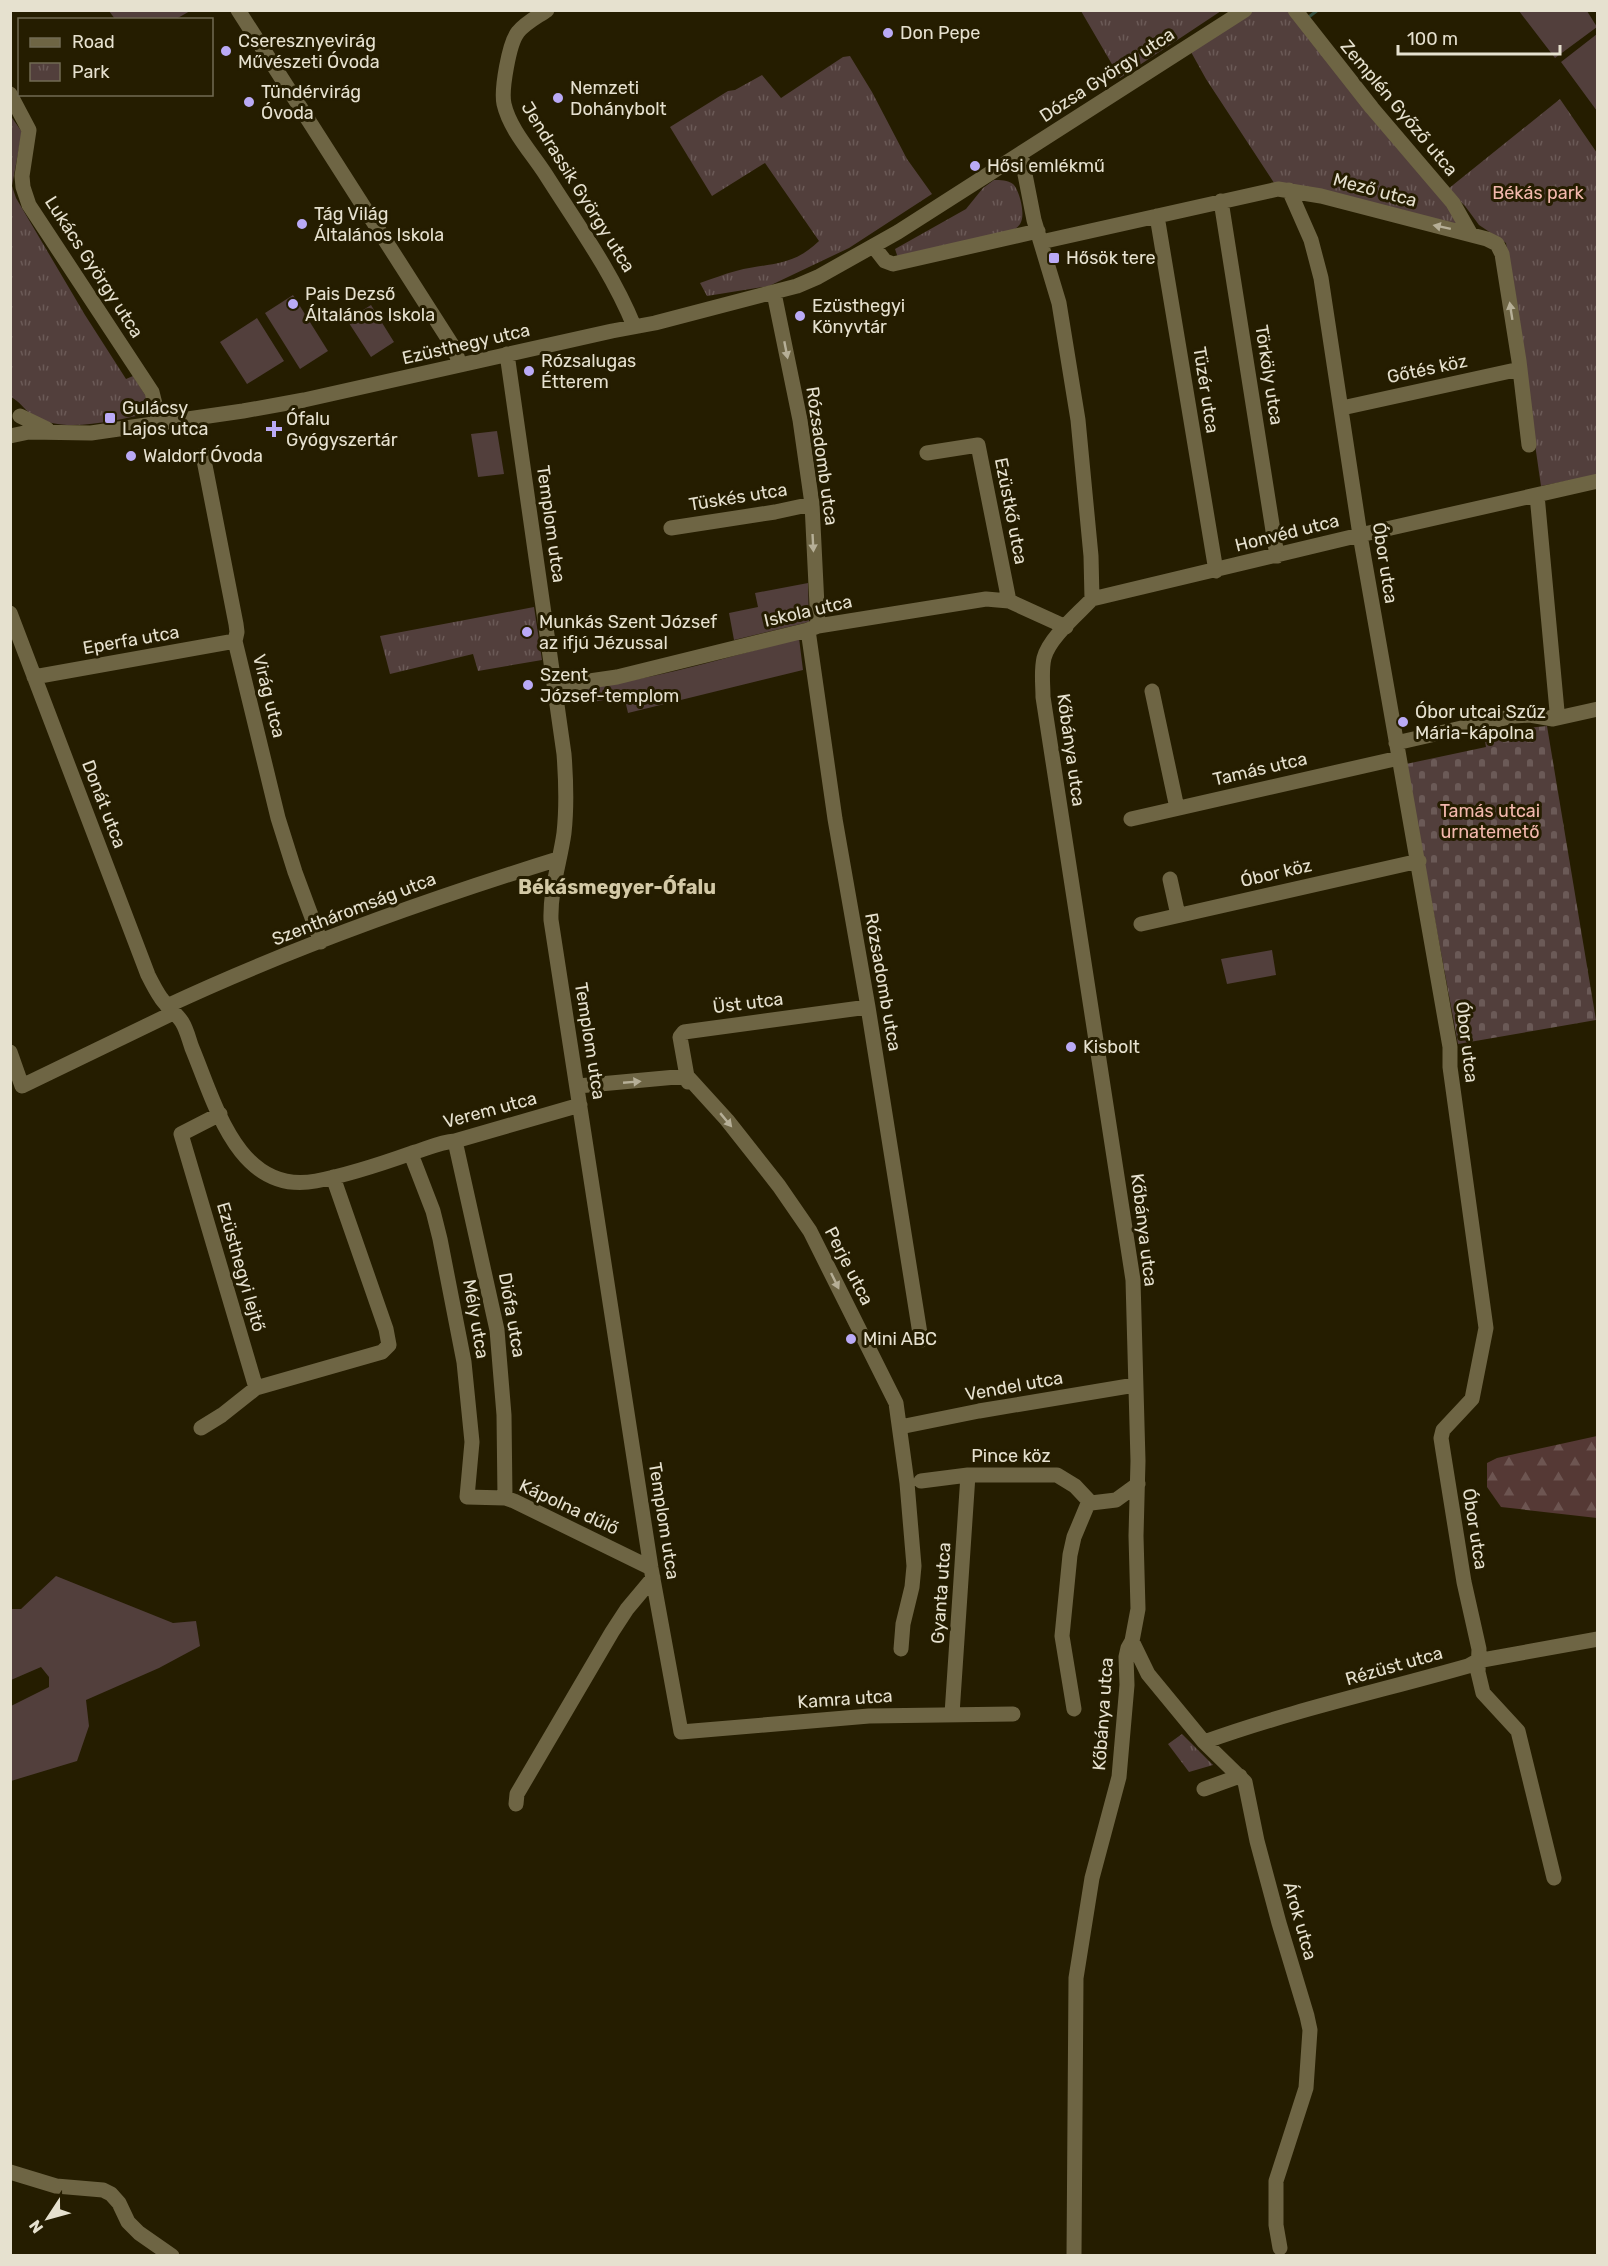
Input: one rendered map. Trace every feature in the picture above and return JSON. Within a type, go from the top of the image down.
[{"type":"street","points":[[238,10],[454,348],[460,365]]},
{"type":"street","name":"Jendrassik György utca","points":[[547,10],[531,21],[515,37],[505,75],[503,93],[505,106],[519,134],[619,291],[634,326]]},
{"type":"street","name":"Dózsa György utca","points":[[1021,154],[1245,10]]},
{"type":"street","name":"Zemplén Győző utca","points":[[1295,10],[1372,108],[1453,203],[1470,233]]},
{"type":"street","name":"Lukács György utca","points":[[10,94],[29,130],[22,176],[23,187],[30,205],[152,392],[160,424]]},
{"type":"street","points":[[1021,154],[1040,236],[1059,303],[1078,420],[1092,599]]},
{"type":"street","name":"Ezüsthegy utca","points":[[10,436],[29,432],[91,433],[304,400],[655,323],[774,293],[818,277],[874,247],[1021,154]]},
{"type":"street","name":"Mező utca","points":[[1040,236],[1157,216],[1278,189],[1372,208],[1412,221],[1470,233],[1497,244],[1502,254],[1529,445]]},
{"type":"street","name":"Óbor utca","points":[[1289,190],[1317,257],[1360,535],[1450,1047],[1450,1066],[1486,1328],[1472,1399],[1443,1430],[1441,1438],[1464,1582],[1479,1649],[1477,1661],[1483,1693],[1512,1723],[1520,1738],[1554,1878]]},
{"type":"street","name":"Törköly utca","points":[[1221,201],[1277,556]]},
{"type":"street","name":"Tüzér utca","points":[[1157,216],[1216,571]]},
{"type":"street","points":[[874,247],[885,261],[893,264],[1040,236]]},
{"type":"street","name":"Rózsadomb utca","points":[[774,293],[800,420],[812,504],[813,628],[834,819],[868,1007],[921,1340]]},
{"type":"street","name":"Templom utca","points":[[507,354],[564,754],[566,794],[564,834],[551,897],[551,920],[652,1573],[681,1732]]},
{"type":"street","name":"Gőtés köz","points":[[1342,408],[1520,369]]},
{"type":"street","points":[[10,436],[19,428],[15,411]]},
{"type":"street","name":"Ezüsthegy utca","points":[[15,411],[54,432]]},
{"type":"street","name":"Ezüstkő utca","points":[[927,453],[978,445],[1009,601]]},
{"type":"street","name":"Virág utca","points":[[202,455],[236,624],[235,641],[278,818],[321,942]]},
{"type":"street","name":"Honvéd utca","points":[[1092,599],[1598,481]]},
{"type":"street","points":[[1537,495],[1557,711],[1552,719]]},
{"type":"street","name":"Tüskés utca","points":[[671,528],[812,504]]},
{"type":"street","name":"Iskola utca","points":[[555,686],[617,677],[813,628],[986,599],[1009,601],[1066,627]]},
{"type":"street","name":"Kőbánya utca","points":[[1074,2256],[1076,1978],[1092,1878],[1119,1777],[1126,1657],[1132,1641],[1138,1609],[1136,1536],[1138,1484],[1133,1280],[1043,697],[1042,669],[1045,655],[1066,627],[1092,599]]},
{"type":"street","name":"Donát utca","points":[[10,613],[148,975],[174,1014],[235,1145],[245,1159],[269,1176],[297,1184],[333,1177],[411,1154]]},
{"type":"street","name":"Eperfa utca","points":[[34,677],[235,641]]},
{"type":"street","points":[[1152,691],[1177,808]]},
{"type":"street","name":"Tamás utca","points":[[1131,819],[1397,751],[1514,716],[1530,715],[1552,719],[1598,709]]},
{"type":"street","name":"Szentháromság utca","points":[[10,1052],[22,1086],[321,942],[447,893],[558,859]]},
{"type":"street","name":"Óbor köz","points":[[1141,924],[1419,861]]},
{"type":"street","points":[[1170,879],[1178,915]]},
{"type":"street","name":"Üst utca","points":[[687,1079],[680,1037],[684,1032],[868,1007]]},
{"type":"street","points":[[578,1086],[687,1079]]},
{"type":"street","name":"Perje utca","points":[[687,1079],[727,1120],[779,1186],[810,1231],[896,1403],[908,1490],[914,1566],[912,1587],[903,1624],[901,1649]]},
{"type":"street","name":"Verem utca","points":[[411,1154],[445,1141],[455,1141],[580,1105]]},
{"type":"street","name":"Ezüsthegyi lejtő","points":[[220,1114],[181,1134],[256,1388]]},
{"type":"street","name":"Diófa utca","points":[[455,1141],[497,1330],[504,1415],[505,1498]]},
{"type":"street","name":"Mély utca","points":[[411,1154],[433,1211],[464,1362],[472,1442],[467,1497]]},
{"type":"street","points":[[201,1428],[222,1415],[256,1388],[382,1352],[388,1345],[386,1329],[333,1177]]},
{"type":"street","name":"Vendel utca","points":[[900,1427],[968,1413],[1136,1385]]},
{"type":"street","name":"Pince köz","points":[[921,1482],[968,1475],[1057,1475],[1075,1486],[1092,1503]]},
{"type":"street","name":"Gyanta utca","points":[[952,1714],[968,1475]]},
{"type":"street","points":[[1074,1709],[1062,1636],[1072,1547],[1085,1510],[1092,1503],[1116,1500],[1138,1484]]},
{"type":"street","name":"Kápolna dűlő","points":[[467,1497],[505,1498],[652,1573]]},
{"type":"street","points":[[516,1804],[517,1794],[612,1632],[652,1573]]},
{"type":"street","name":"Rézüst utca","points":[[1204,1742],[1248,1726],[1468,1666],[1477,1661],[1598,1639]]},
{"type":"street","name":"Árok utca","points":[[1132,1641],[1148,1674],[1204,1742],[1245,1782],[1250,1796],[1257,1841],[1279,1923],[1303,1998],[1310,2030],[1305,2092],[1276,2181],[1276,2225],[1280,2248]]},
{"type":"street","name":"Kamra utca","points":[[681,1732],[869,1716],[1013,1714]]},
{"type":"street","points":[[1204,1789],[1240,1776]]},
{"type":"street","points":[[10,2172],[56,2186],[103,2190],[111,2194],[128,2222],[139,2233],[172,2256]]},
{"type":"green space","points":[[109,11],[190,11],[178,18],[114,18]]},
{"type":"green space","points":[[1081,11],[1221,11],[1120,78]]},
{"type":"green space","points":[[1246,11],[1295,11],[1469,233],[1278,189],[1206,79],[1191,52]]},
{"type":"green space","points":[[1519,11],[1587,11],[1597,27],[1555,58]]},
{"type":"green space","points":[[1597,34],[1597,111],[1561,62]]},
{"type":"green space","points":[[850,56],[872,92],[907,159],[932,194],[849,248],[769,286],[707,296],[700,283],[736,271],[789,260],[809,250],[819,241],[765,163],[712,196],[670,127],[728,91],[735,90],[762,75],[781,98],[843,57]]},
{"type":"green space","name":"Békás park","points":[[1560,99],[1597,153],[1597,475],[1541,486],[1506,243],[1479,225],[1448,189]]},
{"type":"green space","points":[[10,115],[22,132],[12,186],[16,198],[126,379],[133,376],[149,401],[150,408],[147,414],[88,424],[58,424],[32,415],[11,397]]},
{"type":"green space","points":[[994,180],[1004,180],[1016,187],[1021,203],[1022,218],[1015,229],[1010,233],[898,258],[895,249],[966,209],[983,188]]},
{"type":"green space","points":[[293,295],[328,351],[300,369],[265,313]]},
{"type":"green space","points":[[371,305],[394,342],[371,357],[347,320]]},
{"type":"green space","points":[[257,318],[284,361],[247,384],[220,342]]},
{"type":"green space","points":[[497,431],[504,474],[478,477],[471,434]]},
{"type":"green space","points":[[808,583],[809,622],[734,640],[729,613],[758,607],[755,593]]},
{"type":"green space","points":[[534,607],[542,660],[478,671],[473,654],[390,674],[380,636]]},
{"type":"green space","points":[[799,638],[803,670],[628,713],[624,696],[588,703],[585,688],[666,673]]},
{"type":"green space","name":"Tamás utcai urnatemető","points":[[1547,726],[1596,1020],[1458,1044],[1406,764],[1486,747],[1484,736],[1504,730]]},
{"type":"green space","points":[[1272,950],[1276,975],[1227,984],[1221,959]]},
{"type":"green space","points":[[1597,1436],[1597,1518],[1501,1507],[1487,1487],[1487,1463],[1497,1458]]},
{"type":"green space","points":[[56,1576],[173,1623],[196,1621],[200,1646],[159,1668],[86,1700],[89,1726],[77,1761],[11,1781],[11,1706],[49,1687],[49,1677],[41,1667],[11,1680],[11,1609],[21,1609]]},
{"type":"green space","points":[[1182,1734],[1213,1765],[1189,1772],[1168,1744]]},
{"type":"waterway","points":[[1310,16],[1318,10]]},
{"type":"place","name":"Don Pepe","points":[[888,33]]},
{"type":"place","name":"Cseresznyevirág Művészeti Óvoda","points":[[226,51]]},
{"type":"place","name":"Nemzeti Dohánybolt","points":[[558,98]]},
{"type":"place","name":"Tündérvirág Óvoda","points":[[249,102]]},
{"type":"place","name":"Hősi emlékmű","points":[[975,166]]},
{"type":"place","name":"Tág Világ Általános Iskola","points":[[302,224]]},
{"type":"place","name":"Hősök tere","points":[[1054,258]]},
{"type":"place","name":"Pais Dezső Általános Iskola","points":[[293,304]]},
{"type":"place","name":"Ezüsthegyi Könyvtár","points":[[800,316]]},
{"type":"place","name":"Rózsalugas Étterem","points":[[529,371]]},
{"type":"place","name":"Gulácsy Lajos utca","points":[[110,418]]},
{"type":"place","name":"Ófalu Gyógyszertár","points":[[274,429]]},
{"type":"place","name":"Waldorf Óvoda","points":[[131,456]]},
{"type":"place","name":"Munkás Szent József az ifjú Jézussal","points":[[527,632]]},
{"type":"place","name":"Szent József-templom","points":[[528,685]]},
{"type":"place","name":"Óbor utcai Szűz Mária-kápolna","points":[[1403,722]]},
{"type":"place","name":"Kisbolt","points":[[1071,1047]]},
{"type":"place","name":"Mini ABC","points":[[851,1339]]},
{"type":"district","name":"Békásmegyer-Ófalu","points":[[617,887]]}]
